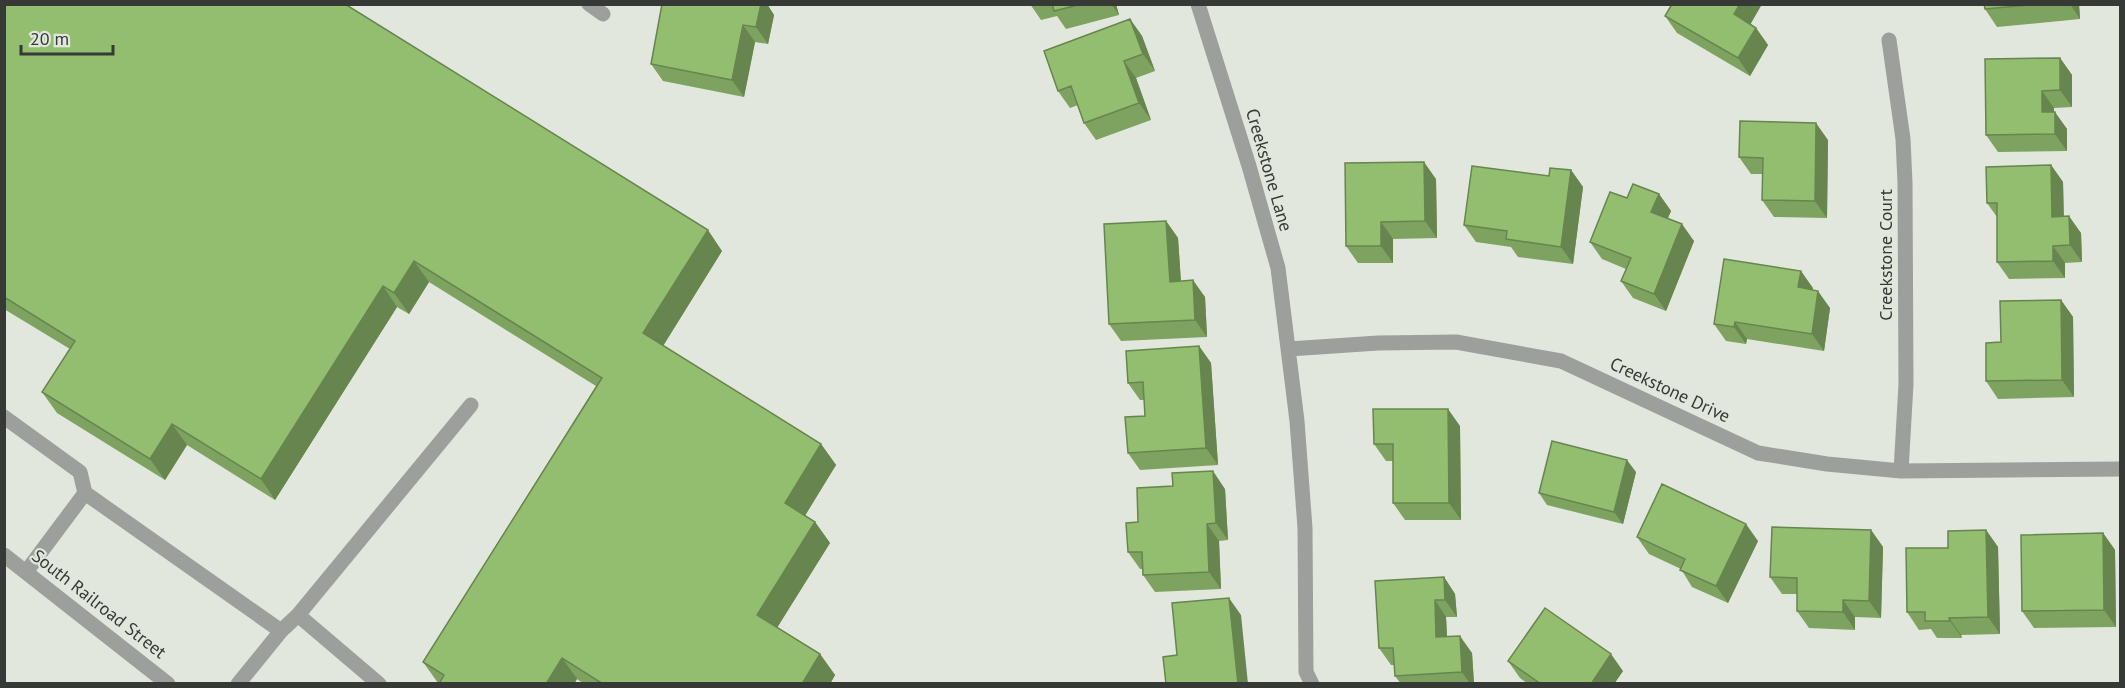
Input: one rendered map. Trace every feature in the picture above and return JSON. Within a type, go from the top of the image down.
[{"type":"street","points":[[590,4],[603,14]]},
{"type":"street","name":"Creekstone Lane","points":[[1198,4],[1250,166],[1278,268],[1289,349]]},
{"type":"street","name":"Creekstone Court","points":[[1889,40],[1903,139],[1905,183],[1906,384],[1901,471]]},
{"type":"street","name":"Creekstone Drive","points":[[1289,349],[1378,343],[1456,342],[1561,361],[1758,453],[1827,464],[1901,471],[2121,469]]},
{"type":"street","points":[[1289,349],[1305,528],[1306,672],[1312,684]]},
{"type":"street","points":[[238,684],[281,631],[298,615],[471,405]]},
{"type":"street","points":[[4,417],[80,472],[85,493],[281,631]]},
{"type":"street","points":[[26,572],[85,493]]},
{"type":"street","name":"South Railroad Street","points":[[4,555],[139,658],[168,684]]},
{"type":"street","points":[[298,615],[379,684]]},
{"type":"building","points":[[4,4],[345,4],[708,230],[643,333],[821,444],[785,503],[815,522],[757,615],[820,654],[802,684],[603,684],[562,658],[546,684],[439,684],[444,675],[423,662],[602,378],[414,261],[394,293],[383,286],[261,479],[172,424],[150,459],[42,392],[75,341],[4,297]]},
{"type":"building","points":[[662,4],[761,4],[756,27],[743,25],[732,80],[651,64]]},
{"type":"building","points":[[1052,4],[1082,4],[1054,11]]},
{"type":"building","points":[[1672,4],[1740,4],[1734,14],[1756,28],[1738,58],[1665,16]]},
{"type":"building","points":[[1984,4],[2039,4],[1985,9]]},
{"type":"building","points":[[1130,19],[1143,54],[1124,61],[1139,103],[1084,123],[1071,86],[1058,91],[1044,51]]},
{"type":"building","points":[[2060,58],[2060,90],[2042,91],[2042,112],[2055,112],[2055,134],[1986,135],[1985,59]]},
{"type":"building","points":[[1740,121],[1816,123],[1815,201],[1762,200],[1763,158],[1739,157]]},
{"type":"building","points":[[1424,162],[1425,221],[1381,222],[1381,246],[1346,246],[1345,163]]},
{"type":"building","points":[[2051,165],[2052,217],[2069,216],[2070,245],[2053,246],[2053,261],[1997,262],[1997,203],[1987,203],[1986,167]]},
{"type":"building","points":[[1472,166],[1549,176],[1550,168],[1571,170],[1561,247],[1506,239],[1507,231],[1464,225]]},
{"type":"building","points":[[1633,184],[1659,194],[1651,212],[1682,224],[1654,294],[1621,281],[1631,258],[1590,242],[1610,192],[1627,198]]},
{"type":"building","points":[[1166,221],[1170,282],[1193,280],[1195,320],[1109,324],[1104,224]]},
{"type":"building","points":[[1724,259],[1801,271],[1798,287],[1818,291],[1812,334],[1735,322],[1734,327],[1714,324]]},
{"type":"building","points":[[2061,300],[2062,380],[1986,381],[1986,343],[2001,342],[2000,301]]},
{"type":"building","points":[[1199,346],[1206,448],[1128,453],[1125,417],[1145,416],[1143,382],[1128,383],[1126,351]]},
{"type":"building","points":[[1373,409],[1448,409],[1449,503],[1393,503],[1393,444],[1374,444]]},
{"type":"building","points":[[1552,441],[1627,460],[1614,512],[1539,493]]},
{"type":"building","points":[[1213,471],[1216,523],[1207,524],[1209,572],[1143,575],[1142,552],[1128,552],[1126,523],[1138,522],[1137,488],[1173,486],[1172,473]]},
{"type":"building","points":[[1662,484],[1746,524],[1716,586],[1680,570],[1685,559],[1637,537]]},
{"type":"building","points":[[1772,527],[1871,530],[1869,601],[1843,600],[1843,612],[1797,611],[1797,578],[1770,577]]},
{"type":"building","points":[[1986,530],[1988,617],[1925,621],[1925,612],[1907,612],[1906,548],[1948,548],[1948,531]]},
{"type":"building","points":[[2103,533],[2104,610],[2022,611],[2021,535]]},
{"type":"building","points":[[1444,577],[1445,600],[1435,600],[1436,637],[1460,636],[1462,672],[1395,676],[1393,648],[1379,648],[1375,581]]},
{"type":"building","points":[[1229,598],[1238,684],[1166,684],[1163,657],[1177,655],[1172,603]]},
{"type":"building","points":[[1545,608],[1611,654],[1591,684],[1541,684],[1508,661]]}]
